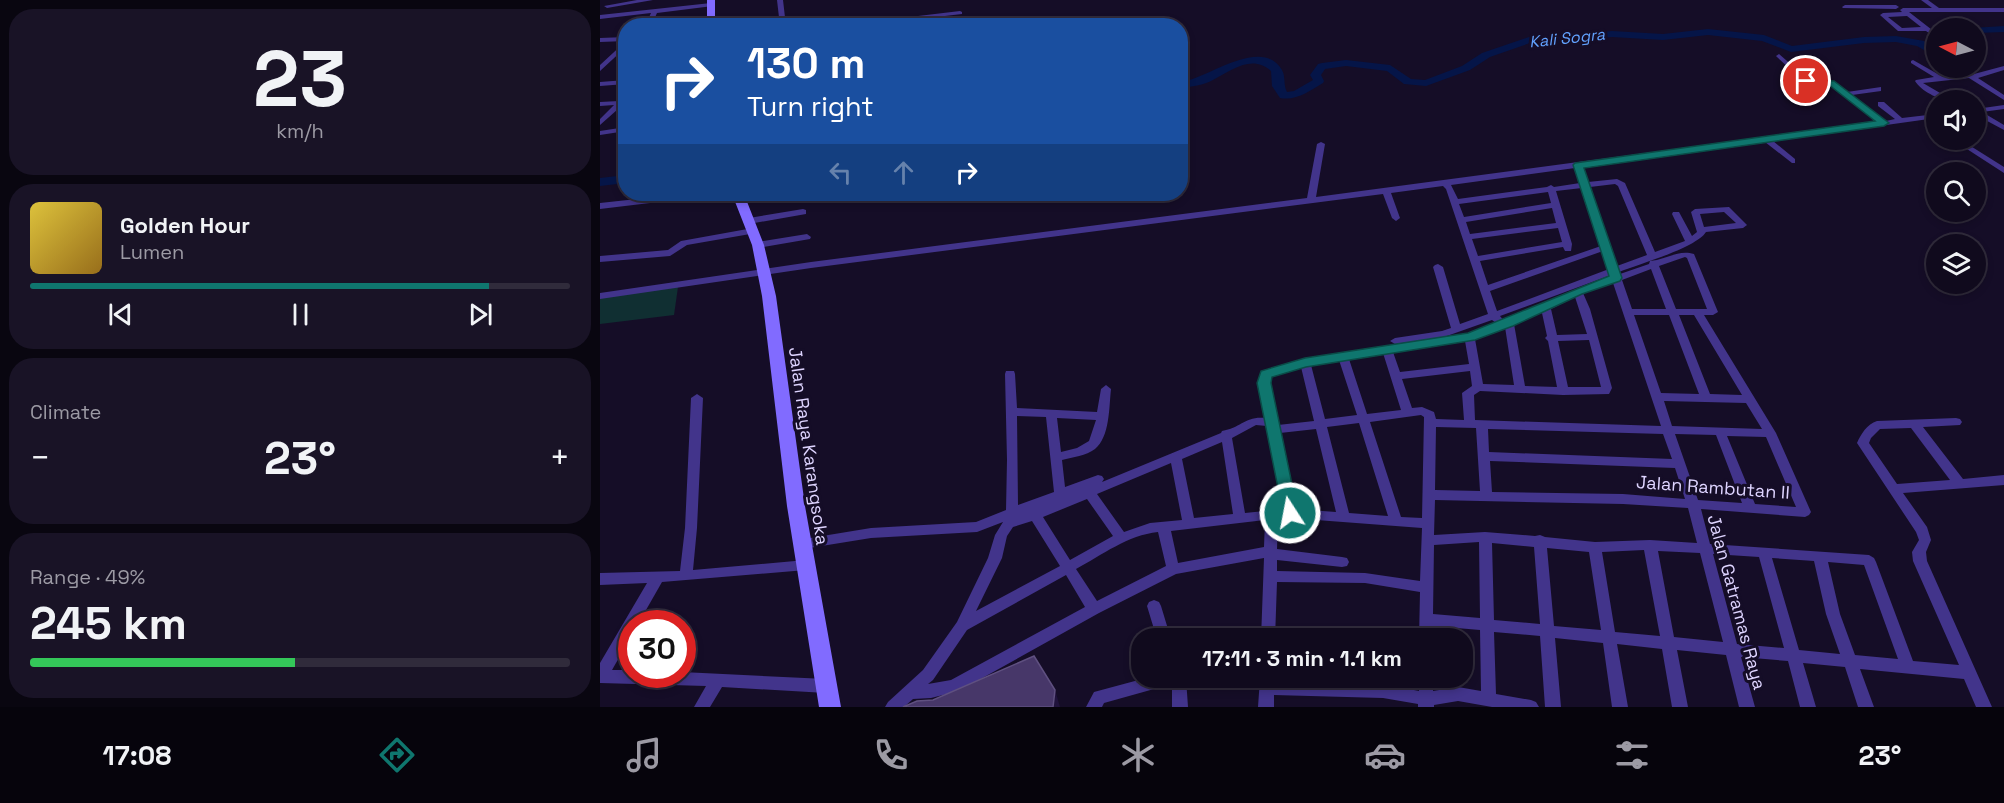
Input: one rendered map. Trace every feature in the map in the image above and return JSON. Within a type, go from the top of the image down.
[{"type":"main road","points":[[711,2],[711,18]]},
{"type":"main road","name":"Jalan Raya Karangsoka","points":[[741,201],[754,232],[769,296],[806,565],[830,707]]},
{"type":"street","points":[[613,5],[650,0]]},
{"type":"street","points":[[780,0],[782,18]]},
{"type":"street","points":[[1924,0],[1938,10]]},
{"type":"street","points":[[600,17],[711,2]]},
{"type":"street","points":[[1845,7],[1896,7],[1926,29]]},
{"type":"street","points":[[1926,29],[1900,30],[1883,15],[1938,10],[2003,10]]},
{"type":"street","points":[[652,18],[655,11]]},
{"type":"street","points":[[913,18],[960,13]]},
{"type":"street","points":[[600,40],[618,41]]},
{"type":"street","points":[[600,69],[618,50]]},
{"type":"street","points":[[1779,56],[1807,82],[1831,82],[1884,123]]},
{"type":"street","points":[[1913,62],[1926,70]]},
{"type":"street","points":[[1986,72],[2004,68]]},
{"type":"street","points":[[1932,90],[1918,81],[1940,78]]},
{"type":"street","points":[[1975,78],[2004,98]]},
{"type":"street","points":[[600,84],[618,83]]},
{"type":"street","points":[[1847,94],[1878,89]]},
{"type":"street","points":[[600,104],[618,102]]},
{"type":"street","points":[[1881,104],[1901,121]]},
{"type":"street","points":[[602,119],[618,105]]},
{"type":"street","points":[[1986,110],[2004,107]]},
{"type":"street","points":[[600,296],[763,272],[1926,117]]},
{"type":"street","points":[[1986,117],[2004,128]]},
{"type":"street","points":[[1921,118],[1926,121]]},
{"type":"street","points":[[600,133],[618,130]]},
{"type":"street","points":[[1766,139],[1792,161]]},
{"type":"street","points":[[1311,200],[1320,144]]},
{"type":"street","points":[[1972,150],[2004,171]]},
{"type":"street","name":"Jalan Gatramas Raya","points":[[1578,165],[1693,504],[1747,707]]},
{"type":"street","points":[[1454,202],[1585,183],[1611,180],[1620,182],[1706,397]]},
{"type":"street","points":[[1445,183],[1461,220],[1494,316],[1506,324],[1520,389]]},
{"type":"street","points":[[1551,188],[1570,258]]},
{"type":"street","points":[[1386,190],[1396,218]]},
{"type":"street","points":[[600,206],[642,201]]},
{"type":"street","points":[[1461,220],[1556,205]]},
{"type":"street","points":[[1290,513],[1264,383],[1266,375],[1305,362],[1444,334],[1653,260],[1690,242],[1702,230],[1743,225],[1726,208],[1695,212],[1702,230]]},
{"type":"street","points":[[600,259],[670,253],[684,243],[754,232],[803,212]]},
{"type":"street","points":[[1676,214],[1690,242]]},
{"type":"street","points":[[1467,237],[1561,225]]},
{"type":"street","points":[[754,232],[807,237]]},
{"type":"street","points":[[1474,259],[1567,244]]},
{"type":"street","points":[[1484,290],[1606,247]]},
{"type":"street","points":[[1628,312],[1713,312],[1691,256],[1685,254],[1653,260]]},
{"type":"street","points":[[1438,267],[1456,328]]},
{"type":"street","points":[[1383,346],[1470,337],[1546,308],[1614,274]]},
{"type":"street","points":[[1486,495],[1483,456],[1468,393],[1478,387],[1563,392],[1602,391],[1607,388],[1578,292]]},
{"type":"street","points":[[1546,308],[1550,338],[1563,392]]},
{"type":"street","name":"Jalan Rambutan II","points":[[1429,495],[1623,499],[1805,512],[1770,434],[1698,313]]},
{"type":"street","points":[[1470,337],[1478,387]]},
{"type":"street","points":[[1550,338],[1592,337]]},
{"type":"street","points":[[1383,346],[1408,414]]},
{"type":"street","points":[[1343,356],[1396,520]]},
{"type":"street","points":[[1305,362],[1318,423],[1344,518]]},
{"type":"street","points":[[1395,376],[1474,367]]},
{"type":"street","points":[[893,707],[928,675],[962,626],[995,558],[1001,535],[1010,518],[1012,412],[1010,374]]},
{"type":"street","points":[[1057,457],[1091,446],[1102,416],[1106,389]]},
{"type":"street","points":[[1658,397],[1749,399]]},
{"type":"street","points":[[686,576],[691,528],[697,398]]},
{"type":"street","points":[[1012,412],[1102,416]]},
{"type":"street","points":[[803,544],[879,532],[977,527],[1010,518],[1035,515],[1086,489],[1175,456],[1254,421],[1272,426],[1426,412],[1430,416],[1431,423],[1426,628]]},
{"type":"street","points":[[1052,414],[1060,494]]},
{"type":"street","points":[[1956,422],[1877,425],[1866,436],[1863,443],[1922,531],[1925,540],[1919,552],[1920,561],[1984,707]]},
{"type":"street","points":[[1431,423],[1770,434]]},
{"type":"street","points":[[1914,424],[1960,484]]},
{"type":"street","points":[[1720,432],[1750,507]]},
{"type":"street","points":[[1226,434],[1240,519]]},
{"type":"street","points":[[1175,456],[1189,524]]},
{"type":"street","points":[[1483,456],[1680,464]]},
{"type":"street","points":[[1010,518],[1060,494],[1086,489],[1098,479]]},
{"type":"street","points":[[1894,489],[2004,480]]},
{"type":"street","points":[[1086,489],[1120,538]]},
{"type":"street","points":[[962,626],[1120,538],[1163,526],[1290,513],[1429,524]]},
{"type":"street","points":[[1268,628],[1272,514]]},
{"type":"street","points":[[1035,515],[1070,567],[1094,609]]},
{"type":"street","points":[[1163,526],[1173,569]]},
{"type":"street","points":[[1429,540],[1485,537],[1540,540],[1595,547],[1650,545],[1864,559],[1869,562],[1908,667]]},
{"type":"street","points":[[1485,537],[1494,702]]},
{"type":"street","points":[[1540,540],[1553,707]]},
{"type":"street","points":[[1650,545],[1680,707]]},
{"type":"street","points":[[1595,547],[1620,707]]},
{"type":"street","points":[[1764,552],[1808,707]]},
{"type":"street","points":[[912,692],[954,686],[1094,609],[1173,569],[1271,553],[1342,561]]},
{"type":"street","points":[[1820,557],[1833,614],[1866,707]]},
{"type":"street","points":[[600,579],[686,576],[806,565]]},
{"type":"street","points":[[1270,576],[1365,578],[1426,587]]},
{"type":"street","points":[[600,676],[658,577]]},
{"type":"street","points":[[1154,606],[1161,628]]},
{"type":"street","points":[[1426,619],[1969,673]]},
{"type":"street","points":[[600,676],[669,676],[717,681],[826,686]]},
{"type":"street","points":[[702,707],[717,681]]},
{"type":"street","points":[[1094,707],[1100,697],[1134,688]]},
{"type":"street","points":[[1179,688],[1180,707]]},
{"type":"street","points":[[1266,707],[1267,688]]},
{"type":"street","points":[[1340,688],[1383,691],[1426,703],[1458,694],[1531,707]]},
{"type":"green space","points":[[678,287],[674,315],[600,324],[600,297]]},
{"type":"building","points":[[1034,656],[1055,690],[1053,707],[903,707],[917,701],[933,700]]},
{"type":"waterway","name":"Kali Sogra","points":[[1986,30],[2004,29]]},
{"type":"waterway","name":"Kali Sogra","points":[[1188,84],[1207,79],[1225,68],[1245,61],[1263,62],[1276,70],[1279,77],[1278,86],[1284,96],[1297,94],[1319,81],[1315,75],[1322,66],[1346,63],[1390,68],[1408,82],[1426,83],[1466,68],[1486,55],[1529,40],[1556,40],[1612,34],[1663,37],[1708,32],[1764,38],[1791,49],[1864,40],[1896,39],[1920,43],[1926,47]]},
{"type":"waterway","name":"Kali Sogra","points":[[600,182],[618,180]]},
{"type":"route","points":[[1290,513],[1264,383],[1266,375],[1274,370],[1305,362],[1470,337],[1616,278],[1578,165],[1884,123],[1831,82],[1806,81]]}]
